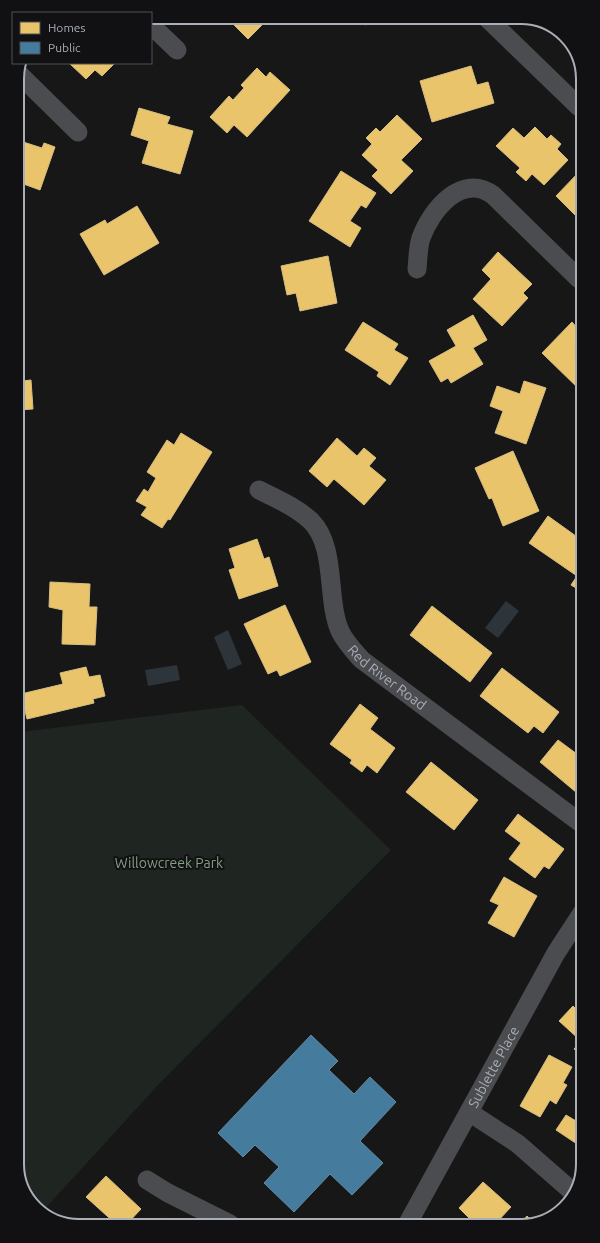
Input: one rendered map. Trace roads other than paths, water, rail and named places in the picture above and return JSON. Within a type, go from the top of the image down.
[{"type":"street","points":[[493,24],[576,104]]},
{"type":"street","points":[[152,25],[177,50]]},
{"type":"street","points":[[24,78],[78,132]]},
{"type":"street","points":[[417,269],[421,239],[434,214],[450,197],[462,189],[474,187],[487,190],[493,195],[576,276]]},
{"type":"street","name":"Red River Road","points":[[259,490],[290,505],[312,522],[320,534],[326,549],[335,615],[340,632],[351,648],[362,660],[576,820]]},
{"type":"street","name":"Sublette Place","points":[[410,1219],[556,953],[576,926]]},
{"type":"street","points":[[469,1112],[518,1144],[569,1189]]},
{"type":"street","points":[[147,1180],[168,1193],[220,1219]]},
{"type":"park label","name":"Willowcreek Park","points":[[169,863]]}]
